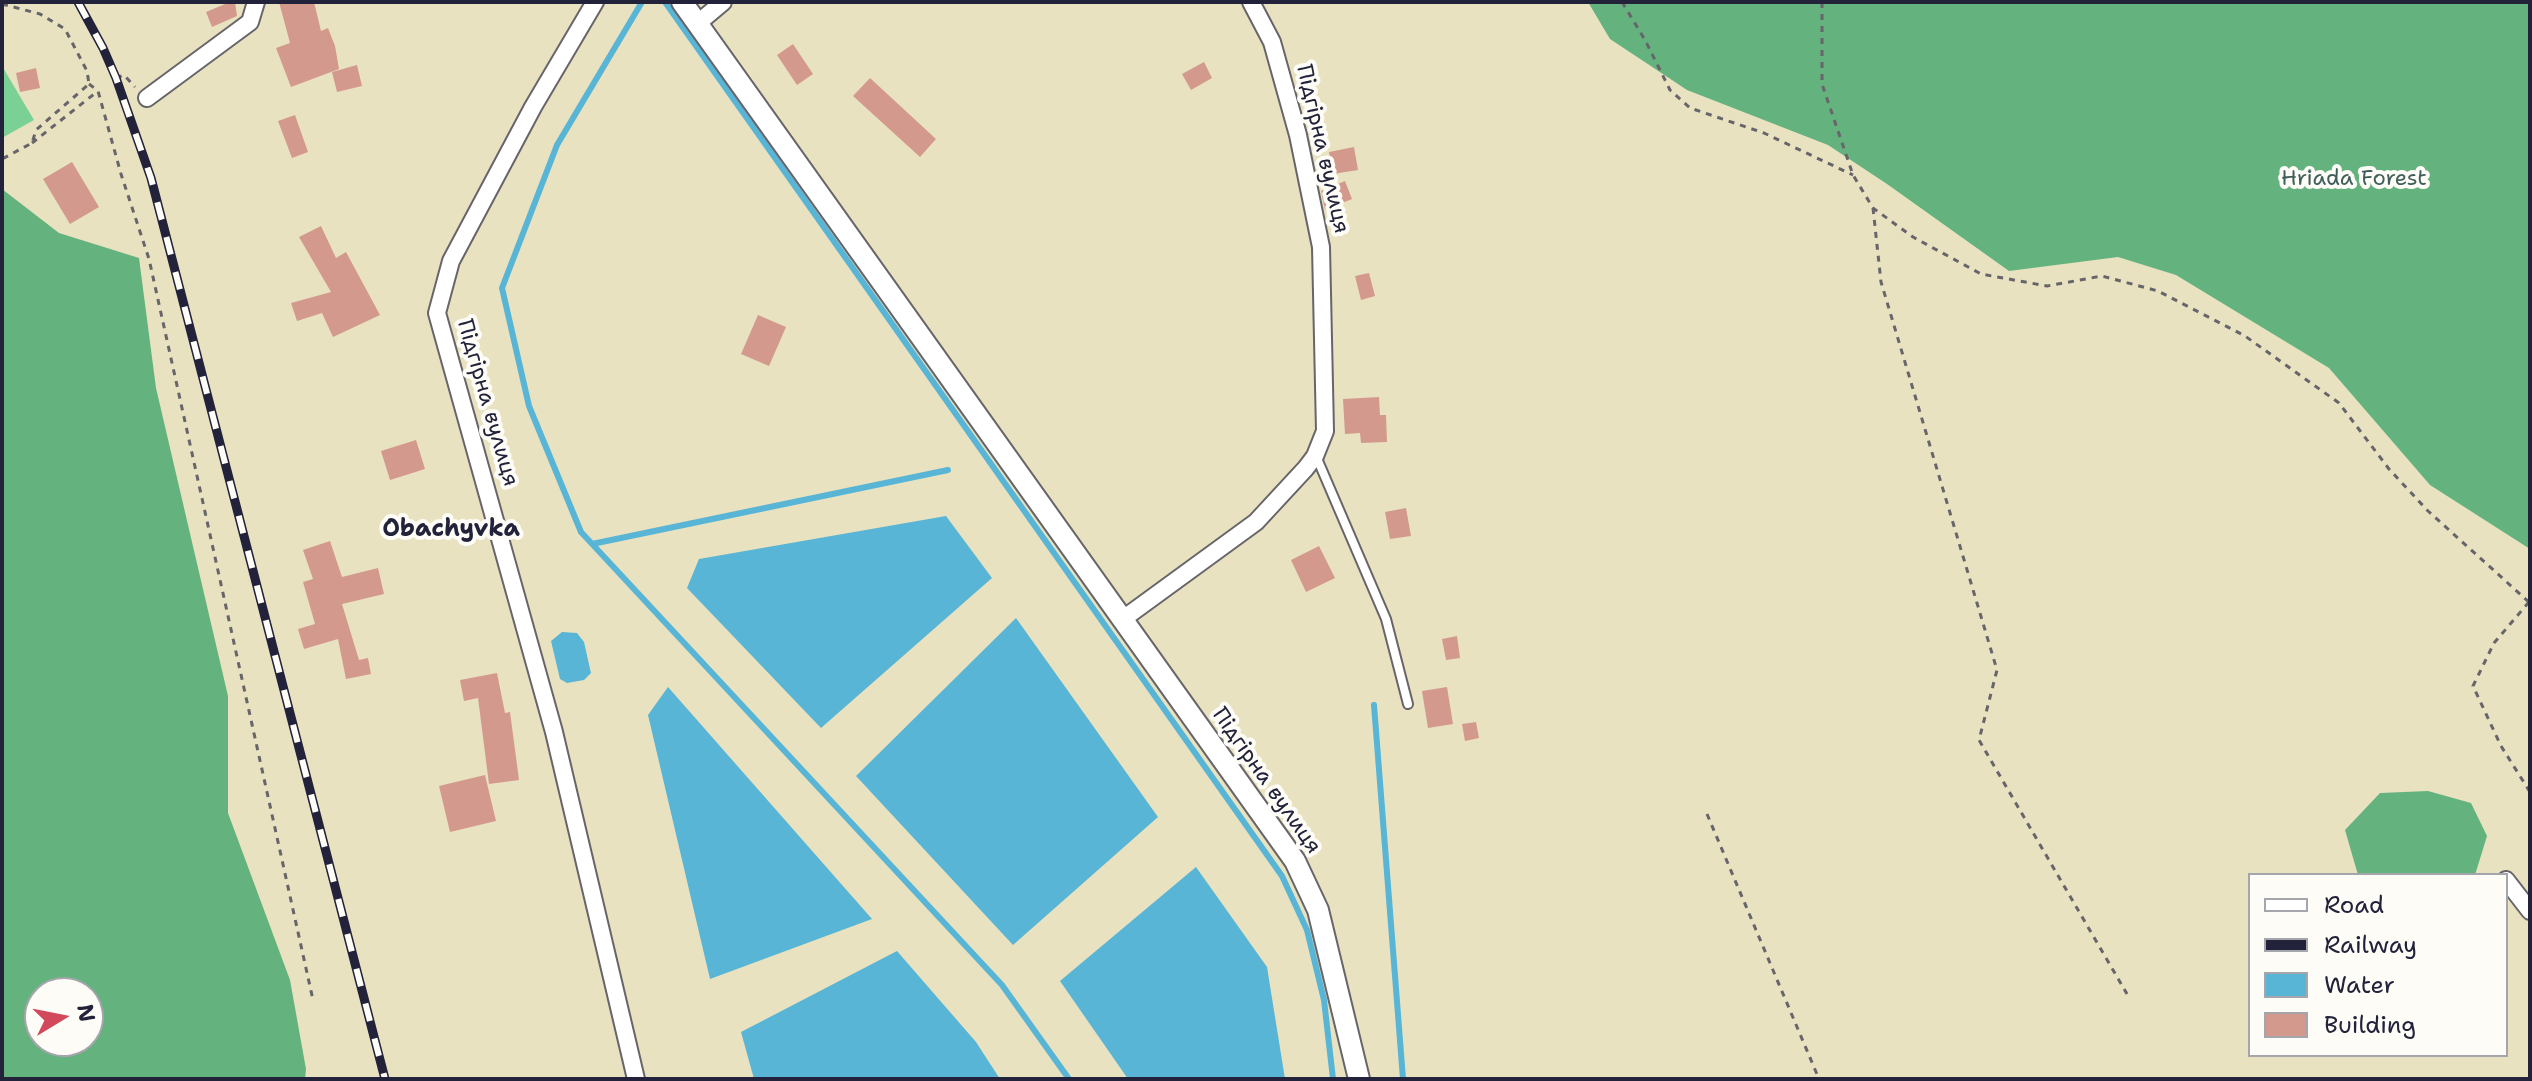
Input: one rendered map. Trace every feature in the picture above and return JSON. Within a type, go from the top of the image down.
[{"type":"street","points":[[147,98],[250,22],[256,2]]},
{"type":"street","name":"Підгірна вулиця","points":[[595,2],[533,107],[451,261],[437,313],[554,732],[636,1079]]},
{"type":"street","name":"Підгірна вулиця","points":[[682,2],[1295,861],[1318,910],[1359,1079]]},
{"type":"street","points":[[698,23],[723,2]]},
{"type":"street","name":"Підгірна вулиця","points":[[1123,619],[1256,522],[1315,456],[1325,431],[1321,247],[1298,135],[1272,42],[1251,2]]},
{"type":"street","points":[[2508,883],[2530,911]]},
{"type":"lane","points":[[1315,456],[1386,619],[1408,704]]},
{"type":"path","points":[[1622,2],[1670,90],[1690,108],[1764,133],[1853,175]]},
{"type":"path","points":[[1822,2],[1822,84],[1853,175],[1873,208],[1913,237],[1981,274],[2047,286],[2102,276],[2158,291],[2245,336],[2339,403],[2389,469],[2428,511],[2530,602],[2494,643],[2473,686],[2501,746],[2530,792]]},
{"type":"path","points":[[2,4],[16,4],[65,29],[87,71],[89,84],[98,91],[149,259],[313,1000]]},
{"type":"path","points":[[116,78],[124,75],[147,98]]},
{"type":"path","points":[[32,143],[36,130],[89,84]]},
{"type":"path","points":[[2,159],[32,143],[98,91]]},
{"type":"path","points":[[1873,208],[1881,282],[1997,670],[1979,740],[2127,994]]},
{"type":"path","points":[[1707,814],[1819,1079]]},
{"type":"green space","name":"Hriada Forest","points":[[1588,2],[2530,2],[2530,549],[2430,485],[2329,368],[2176,275],[2118,257],[2009,271],[1828,145],[1687,90],[1610,39]]},
{"type":"green space","points":[[2,66],[34,120],[2,138]]},
{"type":"green space","points":[[2,189],[59,233],[139,258],[156,388],[228,696],[228,813],[290,980],[306,1069],[305,1079],[2,1079]]},
{"type":"green space","points":[[2428,791],[2471,803],[2487,836],[2476,873],[2357,873],[2345,830],[2380,793]]},
{"type":"water","points":[[946,516],[992,578],[821,728],[687,588],[699,559]]},
{"type":"water","points":[[1016,618],[1158,817],[1013,945],[856,776]]},
{"type":"water","points":[[562,632],[577,633],[584,642],[591,673],[584,680],[567,683],[560,679],[551,641]]},
{"type":"water","points":[[668,687],[872,919],[710,979],[648,715]]},
{"type":"water","points":[[1196,867],[1267,967],[1285,1079],[1128,1079],[1060,981]]},
{"type":"water","points":[[897,951],[976,1042],[1000,1079],[754,1079],[741,1032]]},
{"type":"building","points":[[235,2],[237,16],[212,27],[206,12]]},
{"type":"building","points":[[279,2],[314,2],[321,31],[328,28],[335,46],[339,69],[291,87],[276,48],[290,43]]},
{"type":"building","points":[[793,44],[813,74],[797,85],[777,55]]},
{"type":"building","points":[[1204,62],[1212,78],[1191,90],[1182,74]]},
{"type":"building","points":[[357,65],[362,86],[337,92],[332,72]]},
{"type":"building","points":[[36,68],[40,88],[20,92],[16,73]]},
{"type":"building","points":[[870,78],[936,139],[920,157],[853,96]]},
{"type":"building","points":[[295,115],[308,152],[292,158],[278,121]]},
{"type":"building","points":[[1354,147],[1358,170],[1333,174],[1329,152]]},
{"type":"building","points":[[72,162],[99,207],[70,224],[43,179]]},
{"type":"building","points":[[1345,181],[1352,199],[1325,210],[1321,191]]},
{"type":"building","points":[[321,226],[336,258],[346,252],[380,315],[333,337],[322,313],[297,321],[291,303],[331,292],[299,237]]},
{"type":"building","points":[[1369,273],[1375,296],[1361,300],[1355,276]]},
{"type":"building","points":[[758,315],[786,327],[769,366],[741,354]]},
{"type":"building","points":[[1379,397],[1380,415],[1386,415],[1387,442],[1361,443],[1360,433],[1345,434],[1343,399]]},
{"type":"building","points":[[416,440],[425,469],[390,480],[381,451]]},
{"type":"building","points":[[1406,508],[1411,536],[1390,539],[1385,512]]},
{"type":"building","points":[[330,541],[342,577],[378,568],[384,594],[342,604],[359,660],[368,658],[371,674],[346,679],[338,639],[304,649],[298,629],[315,624],[303,582],[313,579],[303,550]]},
{"type":"building","points":[[1319,546],[1335,578],[1306,592],[1291,560]]},
{"type":"building","points":[[1457,636],[1460,658],[1446,660],[1442,639]]},
{"type":"building","points":[[497,673],[505,713],[510,712],[519,780],[489,784],[478,698],[464,701],[460,680]]},
{"type":"building","points":[[1447,687],[1453,724],[1428,728],[1422,691]]},
{"type":"building","points":[[1476,722],[1479,738],[1465,741],[1462,724]]},
{"type":"building","points":[[485,775],[496,821],[450,832],[439,786]]},
{"type":"waterway","points":[[642,2],[557,145],[502,288],[529,406],[581,532],[1002,985],[1069,1079]]},
{"type":"waterway","points":[[665,2],[1282,876],[1307,930],[1324,1000],[1333,1079]]},
{"type":"waterway","points":[[592,544],[948,470]]},
{"type":"waterway","points":[[1374,705],[1403,1079]]},
{"type":"railway","points":[[78,2],[116,78],[151,178],[385,1079]]},
{"type":"district","name":"Obachyvka","points":[[451,530]]}]
